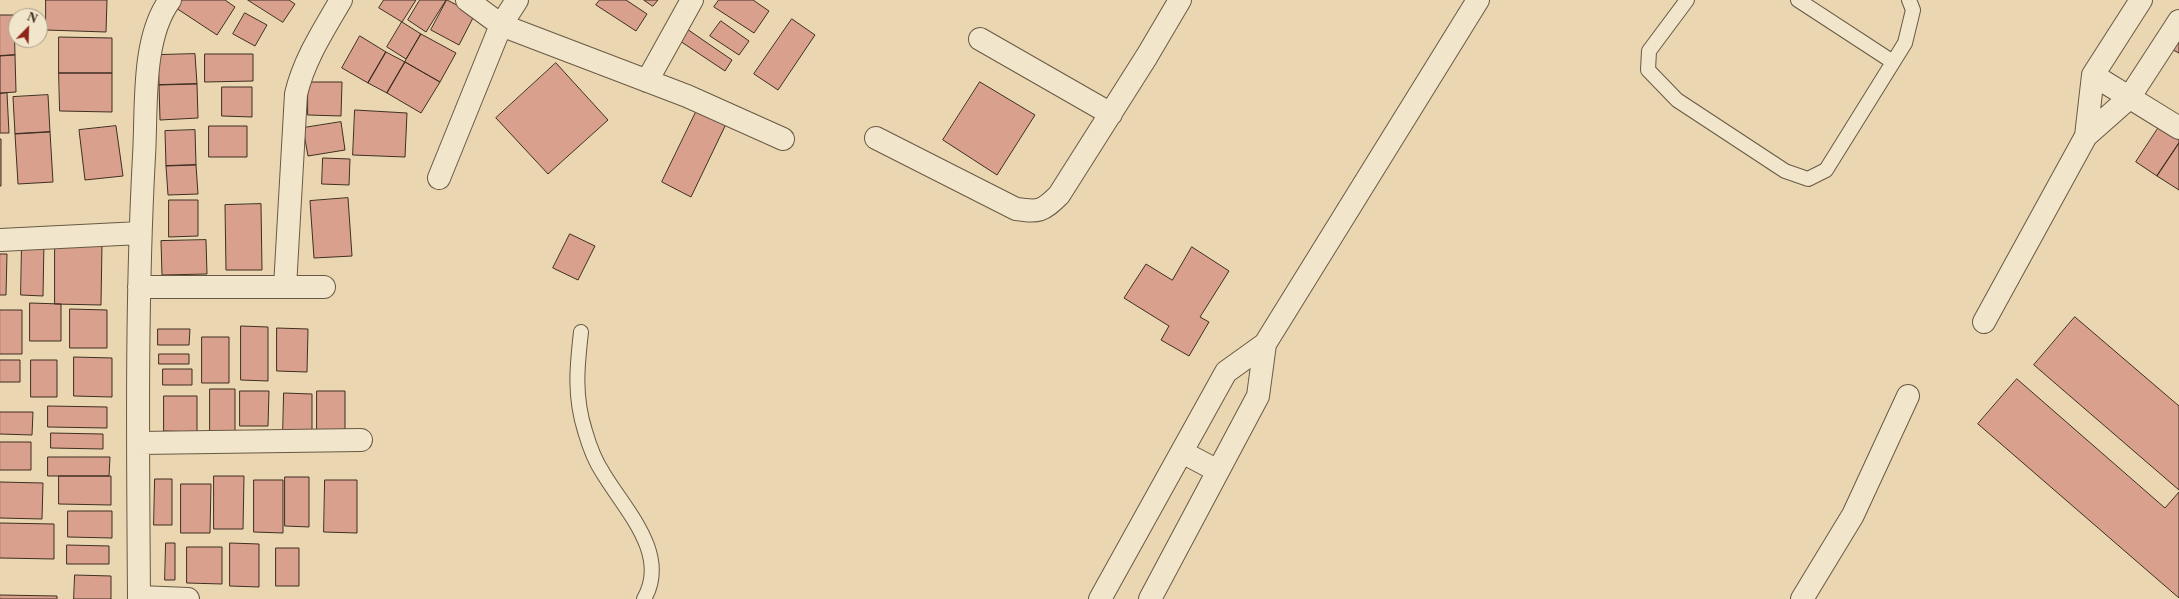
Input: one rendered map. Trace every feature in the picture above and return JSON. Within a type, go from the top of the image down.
[{"type":"street","points":[[170,0],[157,22],[149,56],[140,233],[139,287],[139,598],[188,599]]},
{"type":"street","points":[[285,287],[296,94],[300,76],[308,58],[341,0]]},
{"type":"street","points":[[467,0],[502,25],[687,96],[783,139]]},
{"type":"street","points":[[439,178],[502,25],[517,0]]},
{"type":"street","points":[[646,81],[692,0]]},
{"type":"street","points":[[876,138],[1016,209],[1036,212],[1046,208],[1059,195],[1111,114],[1180,0]]},
{"type":"street","points":[[1100,599],[1226,372],[1264,344],[1478,0]]},
{"type":"street","points":[[2086,136],[2093,75],[2141,0]]},
{"type":"street","points":[[1984,322],[2086,136],[2129,98],[2179,21]]},
{"type":"street","points":[[980,39],[1111,114]]},
{"type":"street","points":[[2093,75],[2179,128]]},
{"type":"street","points":[[0,240],[140,233]]},
{"type":"street","points":[[139,287],[324,287]]},
{"type":"street","points":[[1150,599],[1258,396],[1264,344]]},
{"type":"street","points":[[1802,599],[1853,515],[1908,396]]},
{"type":"street","points":[[139,443],[361,440]]},
{"type":"street","points":[[1182,452],[1218,471]]},
{"type":"lane","points":[[1687,0],[1649,51],[1648,70],[1677,100],[1785,171],[1808,179],[1826,170],[1905,43],[1911,25],[1913,10],[1909,0]]},
{"type":"lane","points":[[1798,0],[1893,62]]},
{"type":"lane","points":[[581,332],[576,376],[579,411],[585,433],[602,472],[632,517],[650,553],[652,575],[644,599]]},
{"type":"building","points":[[46,0],[107,0],[106,32],[48,30],[48,8],[46,8]]},
{"type":"building","points":[[177,0],[225,0],[235,7],[217,35],[173,6]]},
{"type":"building","points":[[248,0],[289,0],[295,4],[283,22]]},
{"type":"building","points":[[384,0],[416,0],[402,22],[379,8]]},
{"type":"building","points":[[420,0],[446,0],[426,32],[408,20]]},
{"type":"building","points":[[447,0],[475,14],[459,45],[431,30]]},
{"type":"building","points":[[600,0],[626,0],[647,14],[636,31],[596,5]]},
{"type":"building","points":[[644,0],[658,0],[653,6]]},
{"type":"building","points":[[719,0],[753,0],[769,11],[754,33],[714,7]]},
{"type":"building","points":[[245,13],[267,25],[255,46],[233,34]]},
{"type":"building","points":[[0,15],[8,15],[8,48],[15,48],[15,55],[0,56]]},
{"type":"building","points":[[792,19],[815,35],[778,90],[754,74]]},
{"type":"building","points":[[721,21],[749,41],[739,55],[710,36]]},
{"type":"building","points":[[402,22],[421,34],[406,59],[387,47]]},
{"type":"building","points":[[687,29],[732,60],[725,71],[680,41]]},
{"type":"building","points":[[421,34],[456,53],[440,82],[405,62]]},
{"type":"building","points":[[360,36],[386,52],[368,83],[342,68]]},
{"type":"building","points":[[59,37],[112,38],[112,73],[59,73]]},
{"type":"building","points":[[2179,42],[2179,53],[2173,50]]},
{"type":"building","points":[[386,52],[405,62],[387,93],[368,83]]},
{"type":"building","points":[[195,54],[197,84],[159,85],[158,55]]},
{"type":"building","points":[[205,54],[253,54],[253,81],[205,82]]},
{"type":"building","points":[[15,55],[16,92],[0,93],[0,56]]},
{"type":"building","points":[[405,62],[440,82],[421,113],[387,93]]},
{"type":"building","points":[[556,63],[608,120],[548,174],[496,118]]},
{"type":"building","points":[[59,73],[112,73],[112,112],[60,111]]},
{"type":"building","points":[[308,82],[342,82],[341,116],[308,115]]},
{"type":"building","points":[[980,82],[1035,115],[997,175],[943,140]]},
{"type":"building","points":[[197,84],[198,118],[160,120],[159,85]]},
{"type":"building","points":[[222,87],[252,87],[252,117],[222,116]]},
{"type":"building","points":[[7,93],[9,133],[0,133],[0,94]]},
{"type":"building","points":[[48,95],[50,132],[15,134],[13,97]]},
{"type":"building","points":[[698,108],[727,122],[691,197],[662,182]]},
{"type":"building","points":[[355,110],[407,113],[405,157],[353,155]]},
{"type":"building","points":[[341,122],[345,150],[308,156],[303,128]]},
{"type":"building","points":[[116,126],[123,176],[85,180],[79,130]]},
{"type":"building","points":[[209,126],[247,126],[247,157],[209,157]]},
{"type":"building","points":[[2159,127],[2179,140],[2179,143],[2157,176],[2136,162]]},
{"type":"building","points":[[195,130],[196,165],[166,166],[165,131]]},
{"type":"building","points":[[50,132],[53,182],[18,184],[15,134]]},
{"type":"building","points":[[1,139],[1,186],[0,186]]},
{"type":"building","points":[[2179,143],[2179,190],[2157,176]]},
{"type":"building","points":[[323,158],[350,159],[349,185],[322,184]]},
{"type":"building","points":[[196,165],[198,194],[168,195],[166,166]]},
{"type":"building","points":[[348,198],[352,256],[314,258],[310,201]]},
{"type":"building","points":[[169,200],[198,200],[198,236],[169,237]]},
{"type":"building","points":[[261,204],[262,270],[226,270],[225,205]]},
{"type":"building","points":[[570,234],[595,246],[578,280],[553,268]]},
{"type":"building","points":[[206,240],[207,274],[162,275],[161,241]]},
{"type":"building","points":[[22,241],[44,241],[43,296],[21,295]]},
{"type":"building","points":[[55,243],[102,244],[101,305],[55,304]]},
{"type":"building","points":[[1192,247],[1229,271],[1200,317],[1209,322],[1189,356],[1161,340],[1169,326],[1124,298],[1146,264],[1172,280]]},
{"type":"building","points":[[0,254],[7,254],[6,295],[0,295]]},
{"type":"building","points":[[30,303],[61,304],[61,341],[30,341]]},
{"type":"building","points":[[70,309],[107,310],[107,348],[70,348]]},
{"type":"building","points":[[0,310],[22,310],[22,354],[0,354]]},
{"type":"building","points":[[2075,317],[2179,406],[2179,490],[2034,365]]},
{"type":"building","points":[[241,326],[268,327],[268,381],[241,380]]},
{"type":"building","points":[[277,328],[308,329],[307,372],[277,371]]},
{"type":"building","points":[[158,329],[190,329],[189,345],[158,345]]},
{"type":"building","points":[[202,337],[229,337],[229,383],[202,383]]},
{"type":"building","points":[[159,354],[189,354],[189,364],[159,364]]},
{"type":"building","points":[[74,357],[112,358],[112,397],[74,396]]},
{"type":"building","points":[[0,360],[20,360],[20,382],[0,382]]},
{"type":"building","points":[[31,360],[57,360],[57,397],[31,397]]},
{"type":"building","points":[[163,369],[192,369],[192,385],[163,385]]},
{"type":"building","points":[[2017,379],[2165,508],[2179,492],[2179,598],[1978,424]]},
{"type":"building","points":[[210,389],[235,389],[235,431],[210,431]]},
{"type":"building","points":[[240,391],[269,391],[268,426],[240,426]]},
{"type":"building","points":[[317,391],[345,391],[345,433],[317,433]]},
{"type":"building","points":[[284,393],[312,394],[312,435],[283,435]]},
{"type":"building","points":[[164,396],[197,396],[197,432],[164,431]]},
{"type":"building","points":[[48,406],[107,407],[107,428],[48,427]]},
{"type":"building","points":[[0,412],[33,412],[32,435],[0,434]]},
{"type":"building","points":[[51,433],[103,434],[103,449],[51,448]]},
{"type":"building","points":[[0,442],[31,442],[31,470],[0,470]]},
{"type":"building","points":[[48,457],[110,457],[109,476],[48,476]]},
{"type":"building","points":[[59,476],[111,476],[111,505],[59,504]]},
{"type":"building","points":[[214,476],[244,476],[243,529],[214,529]]},
{"type":"building","points":[[285,477],[309,477],[309,527],[285,526]]},
{"type":"building","points":[[155,479],[172,479],[172,525],[154,525]]},
{"type":"building","points":[[254,480],[283,480],[283,533],[254,532]]},
{"type":"building","points":[[325,480],[357,480],[357,533],[324,532]]},
{"type":"building","points":[[0,482],[43,483],[42,519],[0,518]]},
{"type":"building","points":[[181,484],[211,484],[210,533],[181,533]]},
{"type":"building","points":[[68,511],[112,511],[112,538],[68,537]]},
{"type":"building","points":[[0,523],[54,524],[54,559],[0,558]]},
{"type":"building","points":[[166,543],[175,543],[175,580],[165,580]]},
{"type":"building","points":[[230,543],[259,544],[259,587],[230,586]]},
{"type":"building","points":[[67,545],[109,546],[109,564],[67,564]]},
{"type":"building","points":[[187,547],[222,547],[222,584],[187,583]]},
{"type":"building","points":[[276,548],[299,548],[299,586],[276,586]]},
{"type":"building","points":[[75,575],[111,576],[111,599],[74,599]]},
{"type":"building","points":[[0,595],[57,596],[57,599],[0,599]]}]
